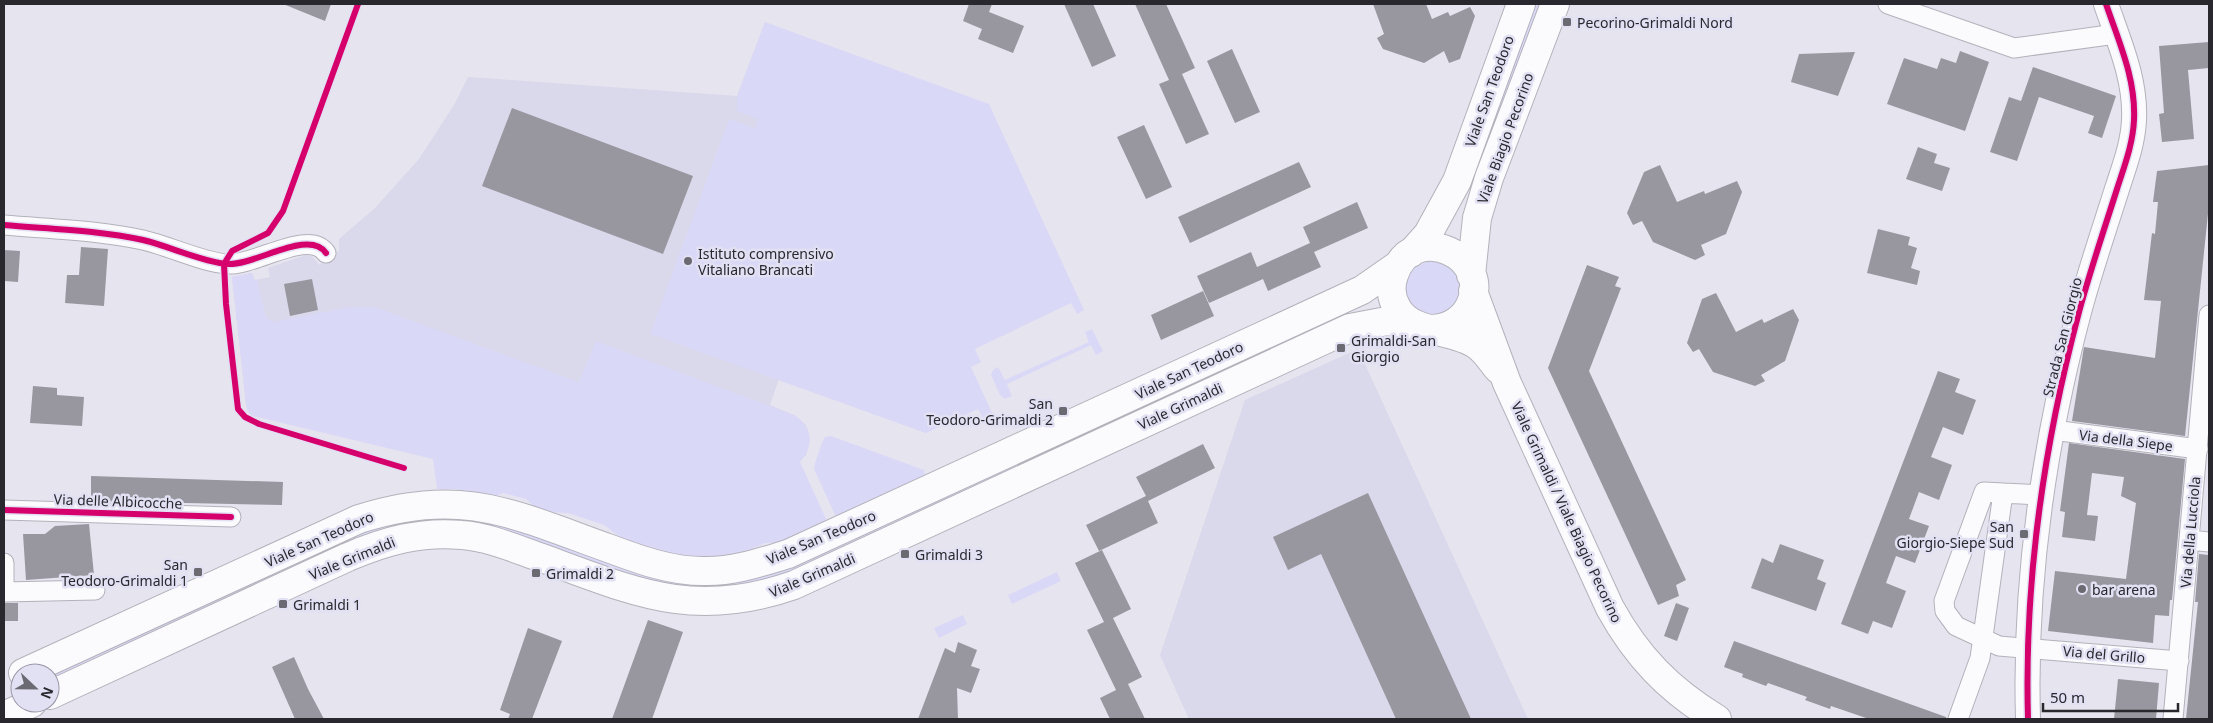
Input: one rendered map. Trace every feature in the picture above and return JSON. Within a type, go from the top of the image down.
[{"type":"main road","name":"Viale San Teodoro","points":[[46,663],[359,519],[404,506],[455,503],[500,510],[630,556],[678,569],[728,570],[750,566],[788,554],[1362,290],[1404,259],[1428,234],[1457,181],[1521,4]]},
{"type":"main road","name":"Viale Biagio Pecorino","points":[[1472,283],[1477,218],[1489,178],[1555,4]]},
{"type":"main road","points":[[1472,283],[1469,307],[1459,319],[1445,327],[1424,328],[1401,314],[1393,300],[1392,285],[1404,259],[1425,247],[1446,249],[1460,257],[1472,283],[1507,383]]},
{"type":"main road","name":"Viale Grimaldi","points":[[60,690],[348,557],[382,542],[407,537],[432,534],[462,535],[487,540],[630,590],[666,598],[718,602],[774,592],[794,585],[1350,328],[1387,321],[1448,332],[1480,347],[1507,383]]},
{"type":"main road","name":"Viale Grimaldi / Viale Biagio Pecorino","points":[[1507,383],[1610,608],[1624,633],[1636,651],[1662,678],[1675,690],[1717,719]]},
{"type":"street","points":[[1888,4],[2014,48],[2116,34]]},
{"type":"street","name":"Strada San Giorgio","points":[[2027,686],[2028,648],[2041,496],[2053,430],[2079,312],[2132,140],[2134,88],[2106,4]]},
{"type":"street","points":[[4,225],[95,233],[142,240],[230,264],[246,262],[302,244],[317,245],[326,253]]},
{"type":"street","name":"Via della Lucciola","points":[[2173,719],[2209,315]]},
{"type":"street","name":"Via della Siepe","points":[[2053,430],[2198,449]]},
{"type":"street","name":"Via del Grillo","points":[[2003,493],[1984,492],[1944,601],[1944,611],[1956,626],[1999,646],[2179,661]]},
{"type":"street","points":[[1958,719],[1980,658],[1984,639],[2003,493],[2041,496]]},
{"type":"street","name":"Via delle Albicocche","points":[[4,510],[230,517]]},
{"type":"street","points":[[2189,540],[2209,542]]},
{"type":"street","points":[[4,563],[4,592],[95,590]]},
{"type":"street","points":[[2020,719],[2027,686]]},
{"type":"street","points":[[2027,686],[2028,719]]},
{"type":"shaded area","points":[[1533,4],[1543,4],[1484,161],[1480,161],[1477,159]]},
{"type":"shaded area","name":"Istituto comprensivo Vitaliano Brancati","points":[[765,22],[953,352],[926,433],[779,379],[770,405],[794,415],[806,425],[810,439],[806,456],[253,416],[250,414],[246,404],[232,277],[252,273],[255,280],[270,277],[268,268],[306,255],[312,256],[319,265],[339,251],[339,239],[375,208],[419,159],[454,105],[468,77],[737,96]]},
{"type":"shaded area","points":[[765,22],[989,104],[1084,310],[1077,314],[1071,303],[975,349],[981,362],[971,367],[993,415],[984,420],[978,409],[926,433],[650,334],[729,119],[755,128],[758,119],[737,111],[737,96]]},
{"type":"shaded area","points":[[1429,261],[1437,262],[1450,268],[1455,273],[1460,285],[1460,300],[1443,317],[1415,314],[1402,288],[1413,267]]},
{"type":"shaded area","points":[[252,273],[254,280],[257,280],[266,317],[273,322],[349,307],[375,307],[579,382],[596,341],[794,415],[808,430],[808,449],[800,462],[827,521],[776,543],[765,543],[736,556],[685,557],[623,539],[604,525],[568,513],[551,512],[534,506],[526,499],[503,493],[496,496],[456,489],[437,489],[433,459],[253,416],[247,410],[246,404],[232,277]]},
{"type":"shaded area","points":[[1339,315],[1341,319],[790,576],[753,587],[667,589],[463,525],[60,679],[60,668],[377,522],[466,513],[696,580]]},
{"type":"shaded area","points":[[1092,329],[1103,351],[1096,355],[1091,345],[1007,384],[1012,396],[1005,399],[1000,395],[991,375],[993,370],[998,367],[1005,380],[1089,342],[1085,332]]},
{"type":"shaded area","points":[[1358,349],[1528,719],[1189,719],[1160,655],[1245,400]]},
{"type":"shaded area","points":[[831,436],[924,470],[925,476],[836,517],[814,469],[825,437]]},
{"type":"shaded area","points":[[1057,572],[1061,581],[1012,604],[1008,595]]},
{"type":"shaded area","points":[[963,615],[967,624],[939,638],[934,628]]},
{"type":"building","points":[[283,4],[331,4],[325,21]]},
{"type":"building","points":[[969,4],[992,4],[989,12],[1024,26],[1013,53],[978,39],[982,29],[963,21]]},
{"type":"building","points":[[1064,4],[1093,4],[1116,56],[1092,67]]},
{"type":"building","points":[[1135,4],[1166,4],[1195,68],[1182,74],[1209,134],[1186,144],[1159,84],[1169,80]]},
{"type":"building","points":[[1373,4],[1426,4],[1432,19],[1448,12],[1450,16],[1470,7],[1475,16],[1460,59],[1449,63],[1444,51],[1424,63],[1383,49],[1377,38],[1384,34]]},
{"type":"building","points":[[2209,42],[2209,68],[2188,70],[2194,139],[2162,142],[2159,114],[2164,113],[2159,46]]},
{"type":"building","points":[[1232,49],[1260,112],[1235,123],[1207,61]]},
{"type":"building","points":[[1960,51],[1989,62],[1965,131],[1887,104],[1904,58],[1937,69],[1941,58],[1956,63]]},
{"type":"building","points":[[1855,52],[1838,96],[1791,82],[1799,54]]},
{"type":"building","points":[[2033,67],[2116,96],[2102,138],[2088,133],[2094,116],[2039,97],[2017,161],[1990,152],[2009,97],[2021,101]]},
{"type":"building","points":[[512,108],[693,176],[663,254],[482,186]]},
{"type":"building","points":[[1144,125],[1172,187],[1146,199],[1117,137]]},
{"type":"building","points":[[1918,147],[1937,154],[1934,163],[1950,168],[1942,191],[1906,179]]},
{"type":"building","points":[[1299,162],[1311,187],[1190,243],[1178,217]]},
{"type":"building","points":[[1660,165],[1677,202],[1704,191],[1705,194],[1737,181],[1742,192],[1726,234],[1701,245],[1705,255],[1695,260],[1653,242],[1642,221],[1633,225],[1627,213],[1644,172]]},
{"type":"building","points":[[2209,165],[2209,204],[2185,436],[2072,421],[2084,347],[2155,358],[2161,301],[2144,300],[2152,233],[2155,234],[2158,202],[2153,202],[2157,171]]},
{"type":"building","points":[[1357,202],[1368,228],[1314,252],[1321,267],[1268,291],[1263,279],[1209,303],[1197,276],[1251,252],[1257,267],[1310,243],[1303,227]]},
{"type":"building","points":[[1878,229],[1910,237],[1908,245],[1917,248],[1911,268],[1920,271],[1917,285],[1867,273]]},
{"type":"building","points":[[81,247],[108,249],[104,306],[65,303],[67,275],[79,275]]},
{"type":"building","points":[[4,250],[20,251],[18,282],[4,281]]},
{"type":"building","points":[[1587,265],[1619,277],[1615,286],[1621,288],[1589,371],[1686,580],[1676,585],[1679,596],[1658,605],[1548,368]]},
{"type":"building","points":[[312,279],[318,310],[290,316],[284,284]]},
{"type":"building","points":[[1203,291],[1214,316],[1161,340],[1151,315]]},
{"type":"building","points":[[1716,293],[1736,332],[1762,319],[1764,323],[1793,309],[1799,320],[1785,361],[1761,375],[1765,381],[1755,386],[1713,372],[1699,349],[1693,352],[1687,343],[1702,299]]},
{"type":"building","points":[[1938,371],[1960,379],[1955,392],[1976,400],[1963,435],[1943,427],[1931,457],[1952,465],[1939,500],[1919,492],[1909,519],[1929,526],[1915,563],[1896,556],[1886,583],[1906,591],[1892,628],[1873,621],[1868,634],[1841,624]]},
{"type":"building","points":[[33,386],[57,388],[57,395],[84,397],[82,426],[30,423]]},
{"type":"building","points":[[2069,443],[2185,459],[2172,600],[2170,600],[2169,616],[2155,615],[2153,643],[2048,631],[2055,571],[2126,579],[2136,503],[2121,496],[2124,477],[2092,473],[2087,515],[2098,516],[2095,541],[2062,537],[2065,512],[2060,511]]},
{"type":"building","points":[[1203,444],[1215,468],[1148,501],[1158,523],[1099,551],[1086,525],[1146,496],[1136,477]]},
{"type":"building","points":[[91,476],[283,482],[282,505],[91,501]]},
{"type":"building","points":[[1368,493],[1471,719],[1396,719],[1321,554],[1288,570],[1273,537]]},
{"type":"building","points":[[89,524],[94,575],[26,580],[23,534],[45,534],[55,526]]},
{"type":"building","points":[[1780,544],[1824,560],[1817,579],[1826,583],[1816,611],[1751,588],[1762,558],[1773,563]]},
{"type":"building","points":[[1102,550],[1131,609],[1113,618],[1142,677],[1128,684],[1145,719],[1110,719],[1100,698],[1116,690],[1087,630],[1104,622],[1075,563]]},
{"type":"building","points":[[2199,554],[2209,555],[2209,719],[2186,719],[2198,602],[2195,602]]},
{"type":"building","points":[[4,603],[18,603],[18,621],[4,621]]},
{"type":"building","points":[[1676,603],[1689,608],[1677,641],[1664,636]]},
{"type":"building","points":[[648,620],[683,632],[652,719],[612,719]]},
{"type":"building","points":[[528,628],[562,641],[532,719],[508,719],[510,714],[500,710]]},
{"type":"building","points":[[1734,641],[1946,717],[1946,719],[1869,719],[1831,706],[1830,709],[1805,700],[1807,697],[1768,683],[1766,686],[1742,677],[1743,674],[1724,667]]},
{"type":"building","points":[[958,642],[977,650],[971,666],[980,669],[971,693],[957,688],[958,719],[918,719],[945,648],[955,653]]},
{"type":"building","points":[[294,657],[324,719],[295,719],[272,667]]},
{"type":"building","points":[[2118,679],[2159,683],[2156,719],[2114,719]]},
{"type":"cycle path","points":[[358,4],[283,211],[268,233],[232,251],[224,264],[226,304],[238,409],[245,417],[259,424],[404,468]]},
{"type":"cycle path","points":[[2028,719],[2029,617],[2033,565],[2046,463],[2079,312],[2128,155],[2134,120],[2134,105],[2129,75],[2106,4]]},
{"type":"cycle path","points":[[4,225],[91,232],[126,237],[143,240],[217,263],[227,264],[252,260],[281,250],[307,244],[318,246],[326,253]]},
{"type":"cycle path","points":[[4,510],[231,517]]},
{"type":"place","name":"Pecorino-Grimaldi Nord","points":[[1567,22]]},
{"type":"place","name":"Istituto comprensivo Vitaliano Brancati","points":[[688,261]]},
{"type":"place","name":"Grimaldi-San Giorgio","points":[[1341,348]]},
{"type":"place","name":"San Teodoro-Grimaldi 2","points":[[1063,411]]},
{"type":"place","name":"San Giorgio-Siepe Sud","points":[[2024,534]]},
{"type":"place","name":"Grimaldi 3","points":[[905,554]]},
{"type":"place","name":"San Teodoro-Grimaldi 1","points":[[198,572]]},
{"type":"place","name":"Grimaldi 2","points":[[536,573]]},
{"type":"place","name":"bar arena","points":[[2082,589]]},
{"type":"place","name":"Grimaldi 1","points":[[283,604]]}]
